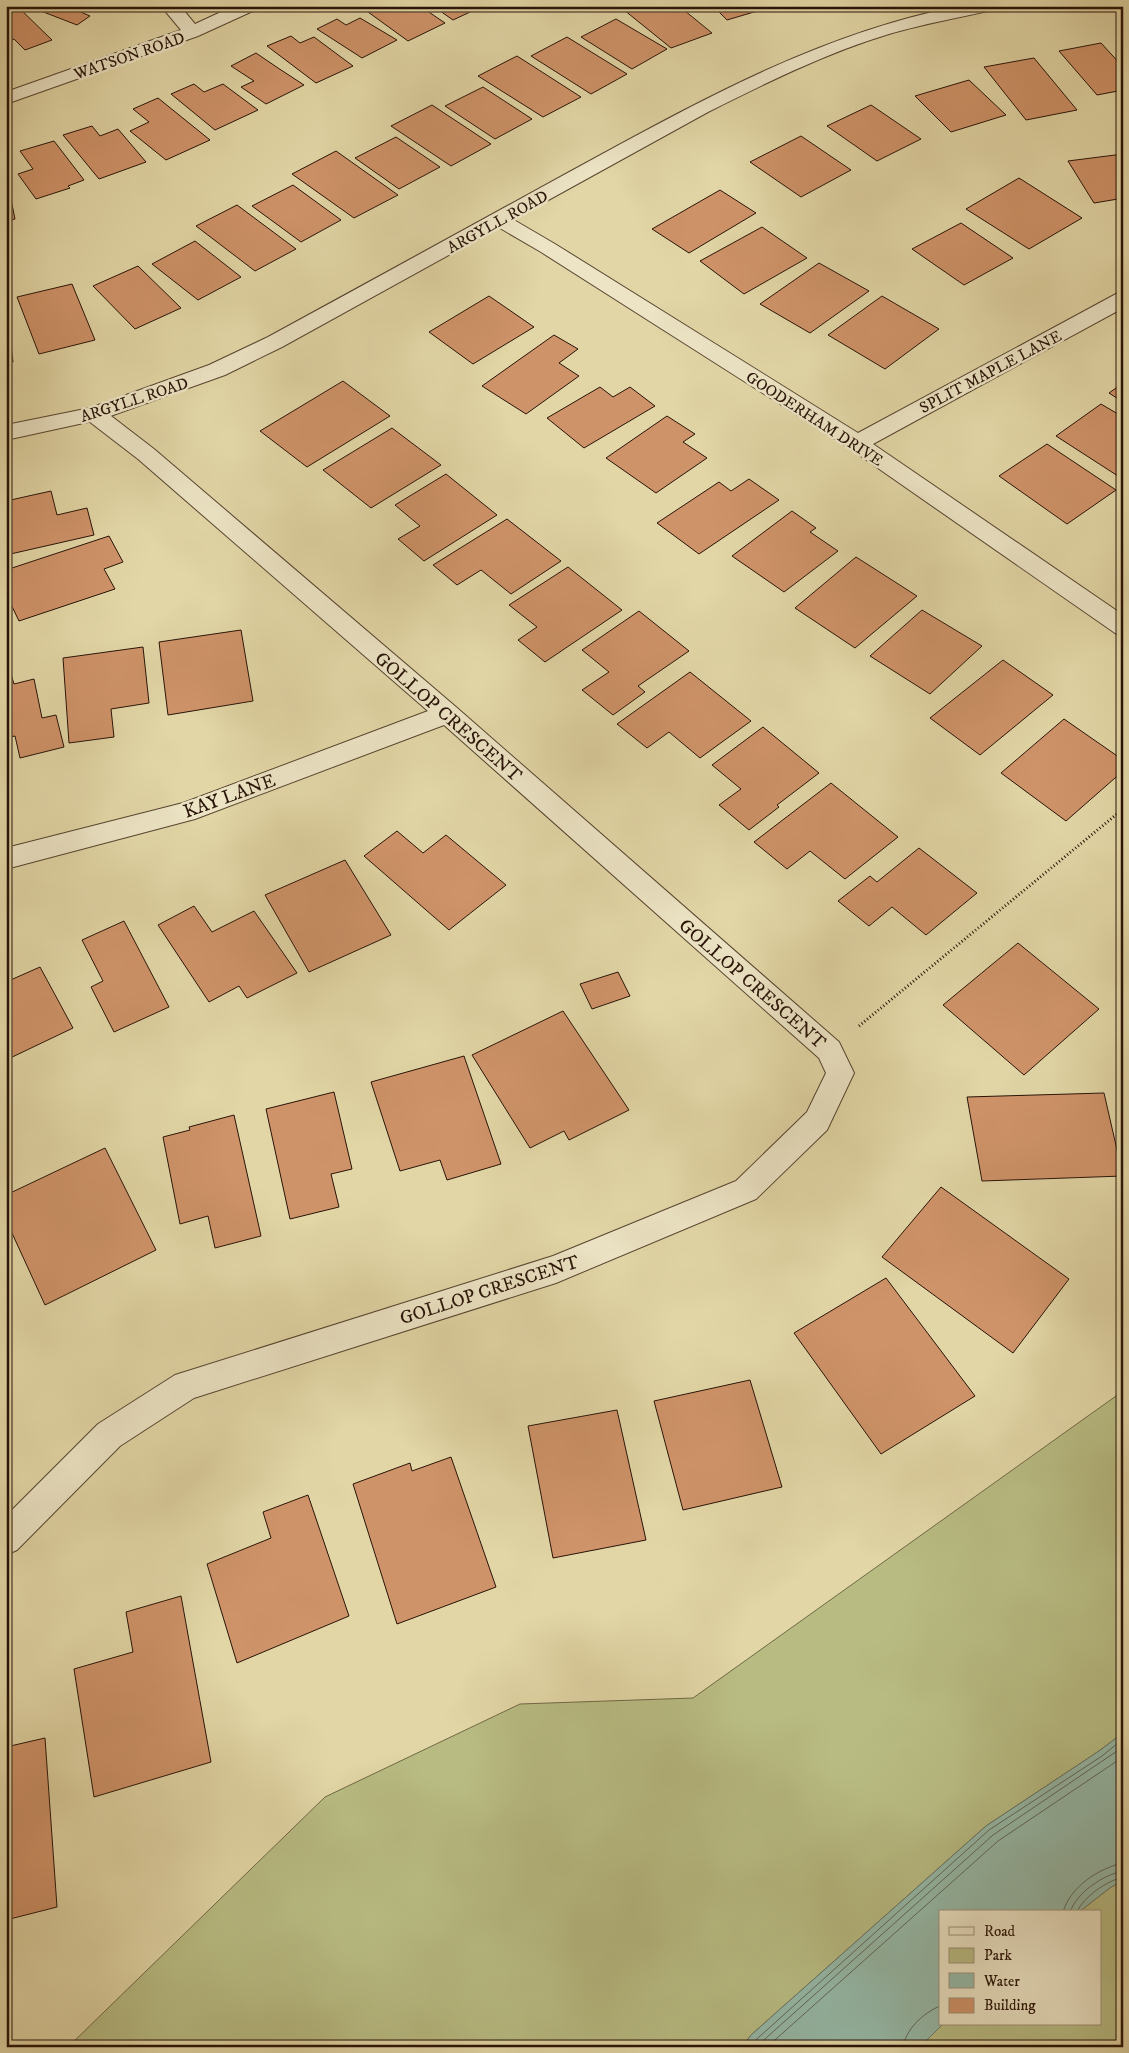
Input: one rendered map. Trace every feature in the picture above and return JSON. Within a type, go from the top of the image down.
[{"type":"street","points":[[170,6],[192,32]]},
{"type":"street","name":"WATSON ROAD","points":[[6,98],[192,32],[249,6]]},
{"type":"street","name":"ARGYLL ROAD","points":[[6,433],[94,414],[217,370],[275,342],[701,108],[771,74],[838,46],[908,22],[986,6]]},
{"type":"street","name":"GOODERHAM DRIVE","points":[[500,220],[548,248],[857,443],[1123,627]]},
{"type":"street","name":"SPLIT MAPLE LANE","points":[[857,443],[1123,299]]},
{"type":"street","name":"GOLLOP CRESCENT","points":[[6,1539],[109,1435],[186,1386],[556,1269],[746,1190],[817,1121],[840,1073],[829,1050],[447,714],[146,454],[94,414]]},
{"type":"street","name":"KAY LANE","points":[[6,859],[186,812],[447,714]]},
{"type":"path","points":[[829,1050],[1123,809]]},
{"type":"green space","points":[[1123,1391],[1123,1733],[986,1826],[751,2035],[742,2047],[68,2047],[325,1797],[520,1704],[693,1698]]},
{"type":"green space","points":[[1123,1881],[1123,2047],[920,2047],[941,2026],[1102,2026],[1102,1910],[1082,1910],[1111,1887]]},
{"type":"water","points":[[1123,1733],[1123,1881],[1111,1887],[1082,1910],[939,1910],[939,2026],[941,2026],[920,2047],[742,2047],[751,2035],[986,1826]]},
{"type":"building","points":[[17,6],[52,40],[25,50],[14,39],[6,42],[6,9]]},
{"type":"building","points":[[28,6],[81,6],[76,10],[90,16],[77,25]]},
{"type":"building","points":[[377,6],[420,6],[445,23],[408,41],[368,12],[379,7]]},
{"type":"building","points":[[433,6],[483,6],[453,20]]},
{"type":"building","points":[[634,6],[679,6],[712,33],[671,48],[624,10]]},
{"type":"building","points":[[713,6],[761,6],[764,9],[727,20]]},
{"type":"building","points":[[360,18],[397,40],[362,58],[317,29],[337,19],[346,25]]},
{"type":"building","points":[[616,19],[667,49],[632,69],[581,37]]},
{"type":"building","points":[[291,36],[300,43],[314,37],[353,66],[316,83],[267,46]]},
{"type":"building","points":[[567,37],[627,74],[591,94],[531,56]]},
{"type":"building","points":[[1101,43],[1123,67],[1123,90],[1097,95],[1059,51]]},
{"type":"building","points":[[256,53],[304,85],[266,104],[241,87],[254,81],[231,66]]},
{"type":"building","points":[[517,56],[581,97],[543,117],[478,76]]},
{"type":"building","points":[[1034,58],[1077,110],[1026,120],[984,67]]},
{"type":"building","points":[[969,80],[1006,115],[951,132],[915,96]]},
{"type":"building","points":[[194,84],[204,92],[223,84],[258,110],[215,130],[171,94]]},
{"type":"building","points":[[483,87],[532,119],[495,139],[445,106]]},
{"type":"building","points":[[158,98],[210,140],[166,160],[130,131],[149,122],[133,109]]},
{"type":"building","points":[[432,105],[491,144],[451,166],[391,126]]},
{"type":"building","points":[[871,105],[921,139],[877,161],[827,126]]},
{"type":"building","points":[[92,126],[100,136],[118,129],[146,162],[99,179],[63,135]]},
{"type":"building","points":[[801,136],[851,170],[801,197],[750,162]]},
{"type":"building","points":[[396,137],[440,167],[399,189],[355,158]]},
{"type":"building","points":[[54,141],[84,180],[68,186],[70,188],[36,199],[18,174],[33,169],[20,151]]},
{"type":"building","points":[[336,151],[398,195],[354,218],[292,174]]},
{"type":"building","points":[[1123,154],[1123,207],[1118,199],[1094,203],[1068,161]]},
{"type":"building","points":[[1019,178],[1082,218],[1029,249],[966,209]]},
{"type":"building","points":[[6,181],[15,219],[6,221]]},
{"type":"building","points":[[293,185],[341,220],[301,242],[252,206]]},
{"type":"building","points":[[720,190],[756,213],[689,253],[652,229]]},
{"type":"building","points":[[237,205],[296,249],[255,271],[196,226]]},
{"type":"building","points":[[961,223],[1013,258],[964,285],[912,249]]},
{"type":"building","points":[[762,227],[807,258],[744,294],[700,261]]},
{"type":"building","points":[[195,241],[241,277],[198,300],[152,264]]},
{"type":"building","points":[[819,263],[869,291],[810,333],[760,304]]},
{"type":"building","points":[[138,266],[181,308],[135,329],[93,286]]},
{"type":"building","points":[[72,284],[95,340],[39,354],[17,297]]},
{"type":"building","points":[[489,296],[534,327],[473,364],[429,332]]},
{"type":"building","points":[[882,296],[939,329],[885,369],[828,335]]},
{"type":"building","points":[[6,310],[13,362],[6,363]]},
{"type":"building","points":[[554,335],[578,349],[559,363],[579,376],[526,414],[482,386]]},
{"type":"building","points":[[343,381],[390,416],[307,467],[260,431]]},
{"type":"building","points":[[1123,383],[1123,402],[1109,393]]},
{"type":"building","points":[[600,387],[613,397],[630,387],[655,406],[584,448],[547,418]]},
{"type":"building","points":[[1101,404],[1123,417],[1121,478],[1056,436]]},
{"type":"building","points":[[667,416],[695,434],[683,442],[707,458],[656,493],[606,458]]},
{"type":"building","points":[[392,428],[441,465],[371,508],[323,470]]},
{"type":"building","points":[[1047,444],[1116,490],[1067,524],[999,476]]},
{"type":"building","points":[[446,474],[497,515],[424,561],[398,539],[420,526],[395,505]]},
{"type":"building","points":[[749,479],[779,500],[699,554],[657,523],[719,482],[731,491]]},
{"type":"building","points":[[51,491],[57,515],[87,508],[94,535],[6,555],[6,501]]},
{"type":"building","points":[[792,511],[816,528],[810,532],[838,551],[784,592],[732,556]]},
{"type":"building","points":[[507,519],[561,561],[511,594],[481,570],[457,585],[433,565]]},
{"type":"building","points":[[109,536],[123,562],[104,569],[115,589],[19,621],[6,594],[6,570]]},
{"type":"building","points":[[856,557],[917,596],[855,648],[795,608]]},
{"type":"building","points":[[568,567],[622,610],[545,662],[518,640],[537,627],[509,605]]},
{"type":"building","points":[[922,610],[982,646],[930,694],[870,656]]},
{"type":"building","points":[[639,611],[689,651],[638,686],[645,692],[613,715],[582,690],[609,672],[582,650]]},
{"type":"building","points":[[241,630],[253,701],[168,715],[159,642]]},
{"type":"building","points":[[143,647],[149,703],[111,709],[114,737],[69,743],[63,658]]},
{"type":"building","points":[[1003,660],[1053,695],[980,755],[930,718]]},
{"type":"building","points":[[690,672],[751,721],[700,758],[669,732],[647,748],[617,724]]},
{"type":"building","points":[[11,674],[14,684],[34,679],[42,718],[56,715],[64,747],[20,758],[15,736],[6,738],[6,676]]},
{"type":"building","points":[[1064,719],[1123,760],[1123,771],[1066,821],[1001,773]]},
{"type":"building","points":[[763,727],[819,773],[777,805],[779,807],[749,830],[719,805],[741,789],[712,765]]},
{"type":"building","points":[[831,783],[898,837],[845,879],[810,851],[787,869],[754,842]]},
{"type":"building","points":[[397,831],[423,853],[446,835],[506,885],[449,930],[364,856]]},
{"type":"building","points":[[919,848],[977,893],[926,935],[892,907],[869,926],[838,901],[870,876],[877,882]]},
{"type":"building","points":[[345,860],[391,935],[309,972],[265,895]]},
{"type":"building","points":[[194,906],[212,932],[254,911],[297,973],[247,998],[239,986],[209,1002],[158,925]]},
{"type":"building","points":[[124,921],[169,1007],[114,1032],[91,987],[103,981],[82,940]]},
{"type":"building","points":[[1018,943],[1099,1009],[1024,1075],[943,1005]]},
{"type":"building","points":[[40,967],[73,1028],[6,1060],[6,982]]},
{"type":"building","points":[[618,972],[630,996],[592,1009],[580,984]]},
{"type":"building","points":[[563,1011],[629,1110],[569,1140],[564,1131],[530,1148],[472,1055]]},
{"type":"building","points":[[464,1056],[501,1164],[447,1180],[440,1160],[400,1171],[371,1082]]},
{"type":"building","points":[[334,1092],[352,1169],[331,1174],[339,1207],[290,1219],[266,1109]]},
{"type":"building","points":[[1104,1093],[1123,1176],[982,1181],[967,1097]]},
{"type":"building","points":[[234,1115],[261,1236],[215,1248],[208,1216],[180,1224],[163,1137],[190,1130],[189,1127]]},
{"type":"building","points":[[105,1148],[156,1250],[45,1305],[6,1220],[6,1195]]},
{"type":"building","points":[[941,1187],[1069,1279],[1013,1353],[882,1257]]},
{"type":"building","points":[[886,1278],[975,1396],[881,1454],[794,1333]]},
{"type":"building","points":[[750,1380],[782,1487],[683,1510],[654,1401]]},
{"type":"building","points":[[617,1410],[646,1540],[553,1558],[528,1426]]},
{"type":"building","points":[[451,1457],[496,1587],[397,1624],[353,1484],[410,1463],[412,1471]]},
{"type":"building","points":[[308,1495],[349,1616],[237,1663],[207,1564],[271,1538],[263,1512]]},
{"type":"building","points":[[181,1596],[211,1762],[94,1797],[74,1669],[133,1652],[126,1612]]},
{"type":"building","points":[[45,1738],[57,1907],[6,1920],[6,1747]]}]
